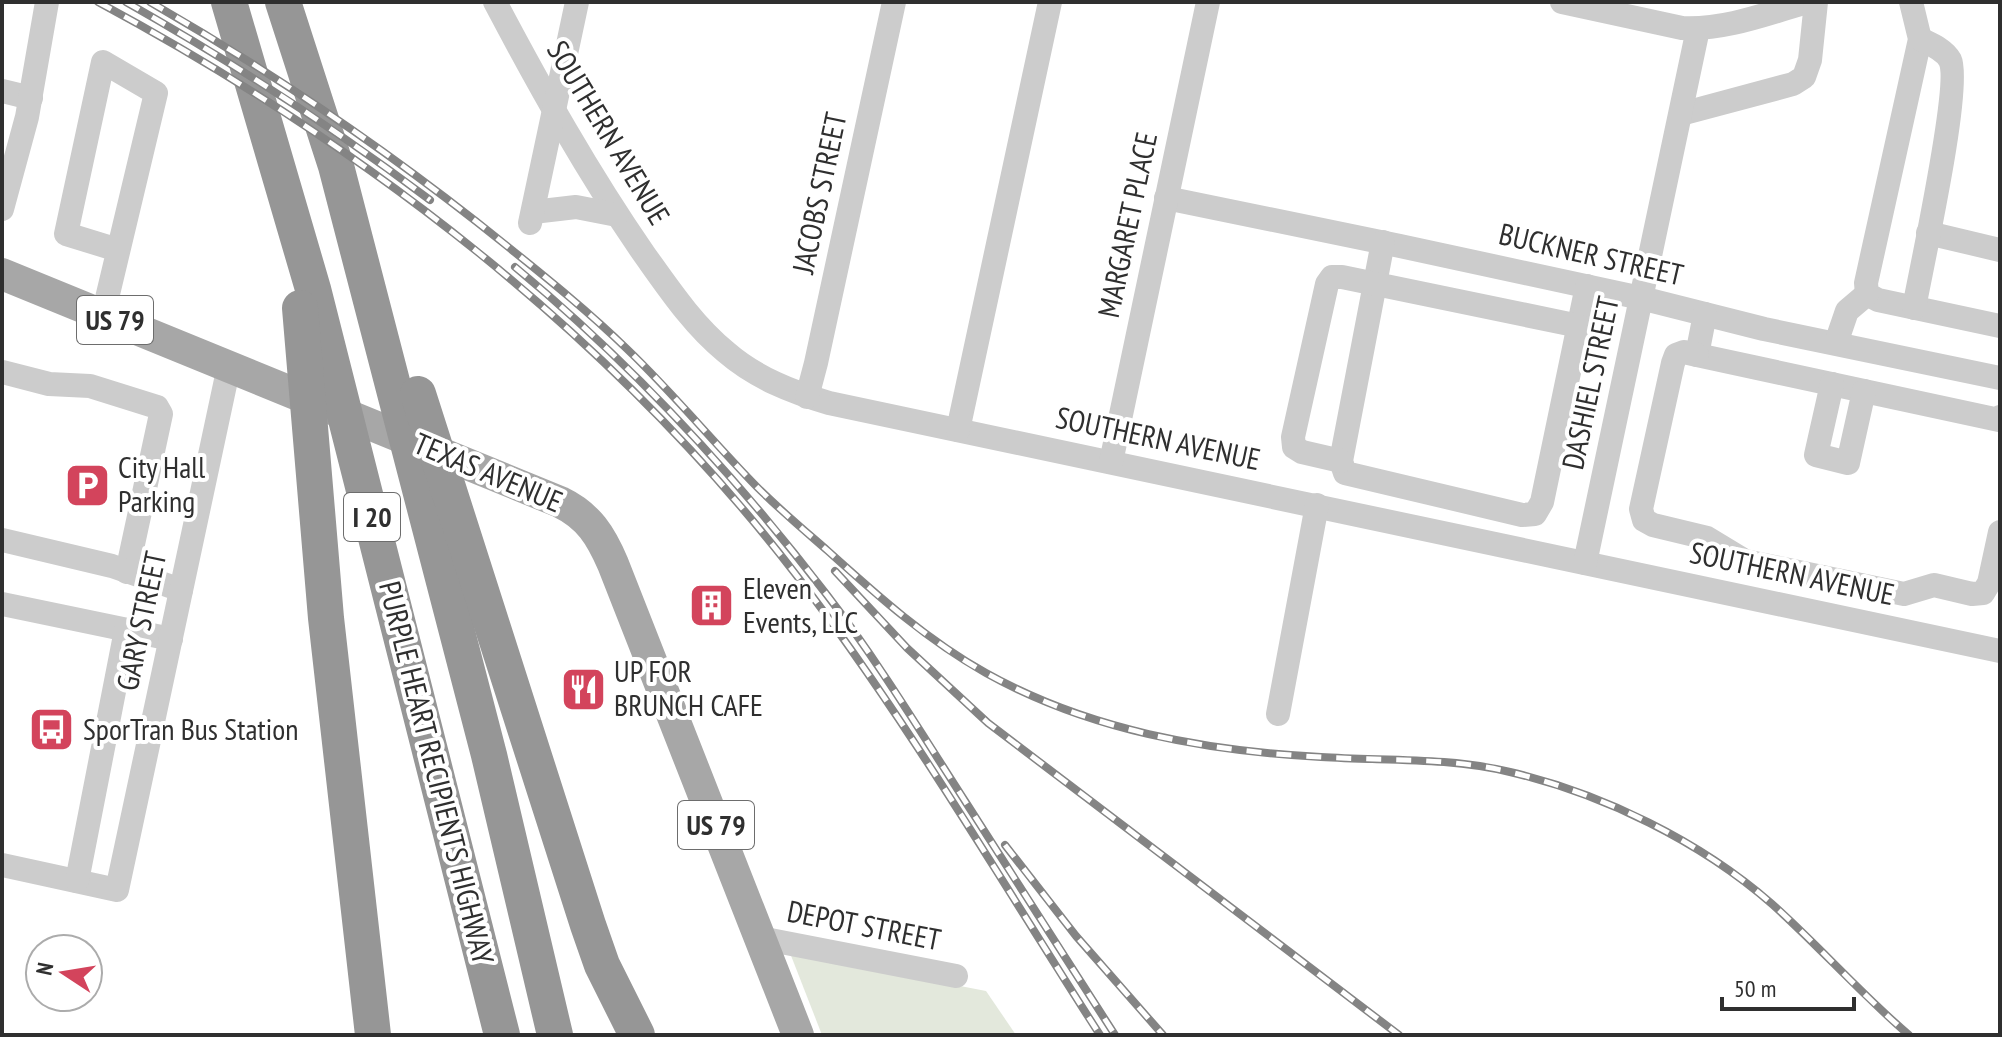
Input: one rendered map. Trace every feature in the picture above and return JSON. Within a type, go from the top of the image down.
[{"type":"highway","name":"PURPLE HEART RECIPIENTS HIGHWAY","points":[[229,2],[292,214],[413,677],[502,1035]]},
{"type":"highway","name":"PURPLE HEART RECIPIENTS HIGHWAY","points":[[283,2],[336,166],[474,694],[555,1035]]},
{"type":"highway","points":[[336,166],[412,374],[588,925],[602,965],[637,1035]]},
{"type":"highway","points":[[292,214],[326,618],[373,1035]]},
{"type":"highway","points":[[476,937],[488,1035]]},
{"type":"main road","name":"TEXAS AVENUE","points":[[2,274],[519,485],[581,514],[605,544],[798,1035]]},
{"type":"street","points":[[2,209],[31,98],[47,2]]},
{"type":"street","name":"SOUTHERN AVENUE","points":[[495,2],[553,113],[617,215],[700,328],[745,367],[807,397],[2000,651]]},
{"type":"street","points":[[577,2],[532,217],[576,207],[617,215]]},
{"type":"street","name":"JACOBS STREET","points":[[807,397],[894,2]]},
{"type":"street","points":[[958,430],[1050,2]]},
{"type":"street","name":"MARGARET PLACE","points":[[1111,462],[1208,2]]},
{"type":"street","points":[[1562,2],[1698,29],[1721,27],[1807,2]]},
{"type":"street","points":[[1681,114],[1793,84],[1804,77],[1810,60],[1816,2]]},
{"type":"street","points":[[1867,294],[1866,283],[1920,39],[1911,2]]},
{"type":"street","name":"DASHIEL STREET","points":[[1585,563],[1698,29]]},
{"type":"street","points":[[1914,308],[1950,112],[1953,78],[1950,60],[1939,48],[1920,39]]},
{"type":"street","points":[[103,315],[156,93],[103,62],[66,234],[118,250]]},
{"type":"street","points":[[2,91],[31,98]]},
{"type":"street","name":"BUCKNER STREET","points":[[1166,198],[1587,286],[2000,378]]},
{"type":"street","points":[[1928,233],[2000,250]]},
{"type":"street","points":[[1383,242],[1341,461],[1345,473],[1522,515],[1535,514],[1542,502],[1587,286]]},
{"type":"street","points":[[1341,461],[1302,452],[1294,447],[1293,437],[1327,284],[1332,277],[1375,283],[1579,326]]},
{"type":"street","points":[[1867,294],[1878,300],[2000,326]]},
{"type":"street","points":[[1836,343],[1847,311],[1867,294]]},
{"type":"street","points":[[1697,355],[1705,314]]},
{"type":"street","points":[[2000,419],[1684,352],[1676,355],[1673,363],[1641,509],[1644,520],[1653,525],[1707,538],[1745,561],[1904,594],[1934,585],[1972,594],[1983,593],[1989,583],[2000,532]]},
{"type":"street","name":"GARY STREET","points":[[77,881],[117,890],[229,366]]},
{"type":"street","points":[[2,372],[49,384],[90,386],[157,407],[161,414],[127,572]]},
{"type":"street","points":[[1832,384],[1816,455],[1848,463],[1864,391]]},
{"type":"street","points":[[1278,714],[1317,505]]},
{"type":"street","points":[[2,540],[112,566],[181,590]]},
{"type":"street","points":[[2,604],[171,639]]},
{"type":"street","points":[[2,865],[77,881],[126,630]]},
{"type":"street","name":"DEPOT STREET","points":[[760,938],[956,976]]},
{"type":"shaded area","points":[[790,953],[986,991],[1016,1035],[822,1035]]},
{"type":"railway","points":[[98,2],[197,58],[293,118],[387,183],[478,252],[565,326],[647,405],[725,488],[838,631],[916,744],[1100,1035]]},
{"type":"railway","points":[[126,2],[281,96],[430,200]]},
{"type":"railway","points":[[150,2],[333,117],[421,179],[507,246],[627,349],[792,520],[904,616],[986,673],[1065,709],[1106,723],[1191,743],[1278,754],[1416,760],[1487,767],[1580,793],[1682,840],[1744,881],[1909,1035]]},
{"type":"railway","points":[[515,267],[640,381],[718,464],[792,550],[898,696],[1115,1035]]},
{"type":"railway","points":[[835,571],[907,648],[988,723],[1399,1035]]},
{"type":"railway","points":[[1005,845],[1076,936],[1163,1035]]},
{"type":"place","name":"City Hall Parking","points":[[87,485]]},
{"type":"place","name":"Eleven Events, LLC","points":[[712,606]]},
{"type":"place","name":"UP FOR BRUNCH CAFE","points":[[583,689]]},
{"type":"place","name":"SporTran Bus Station","points":[[52,730]]}]
